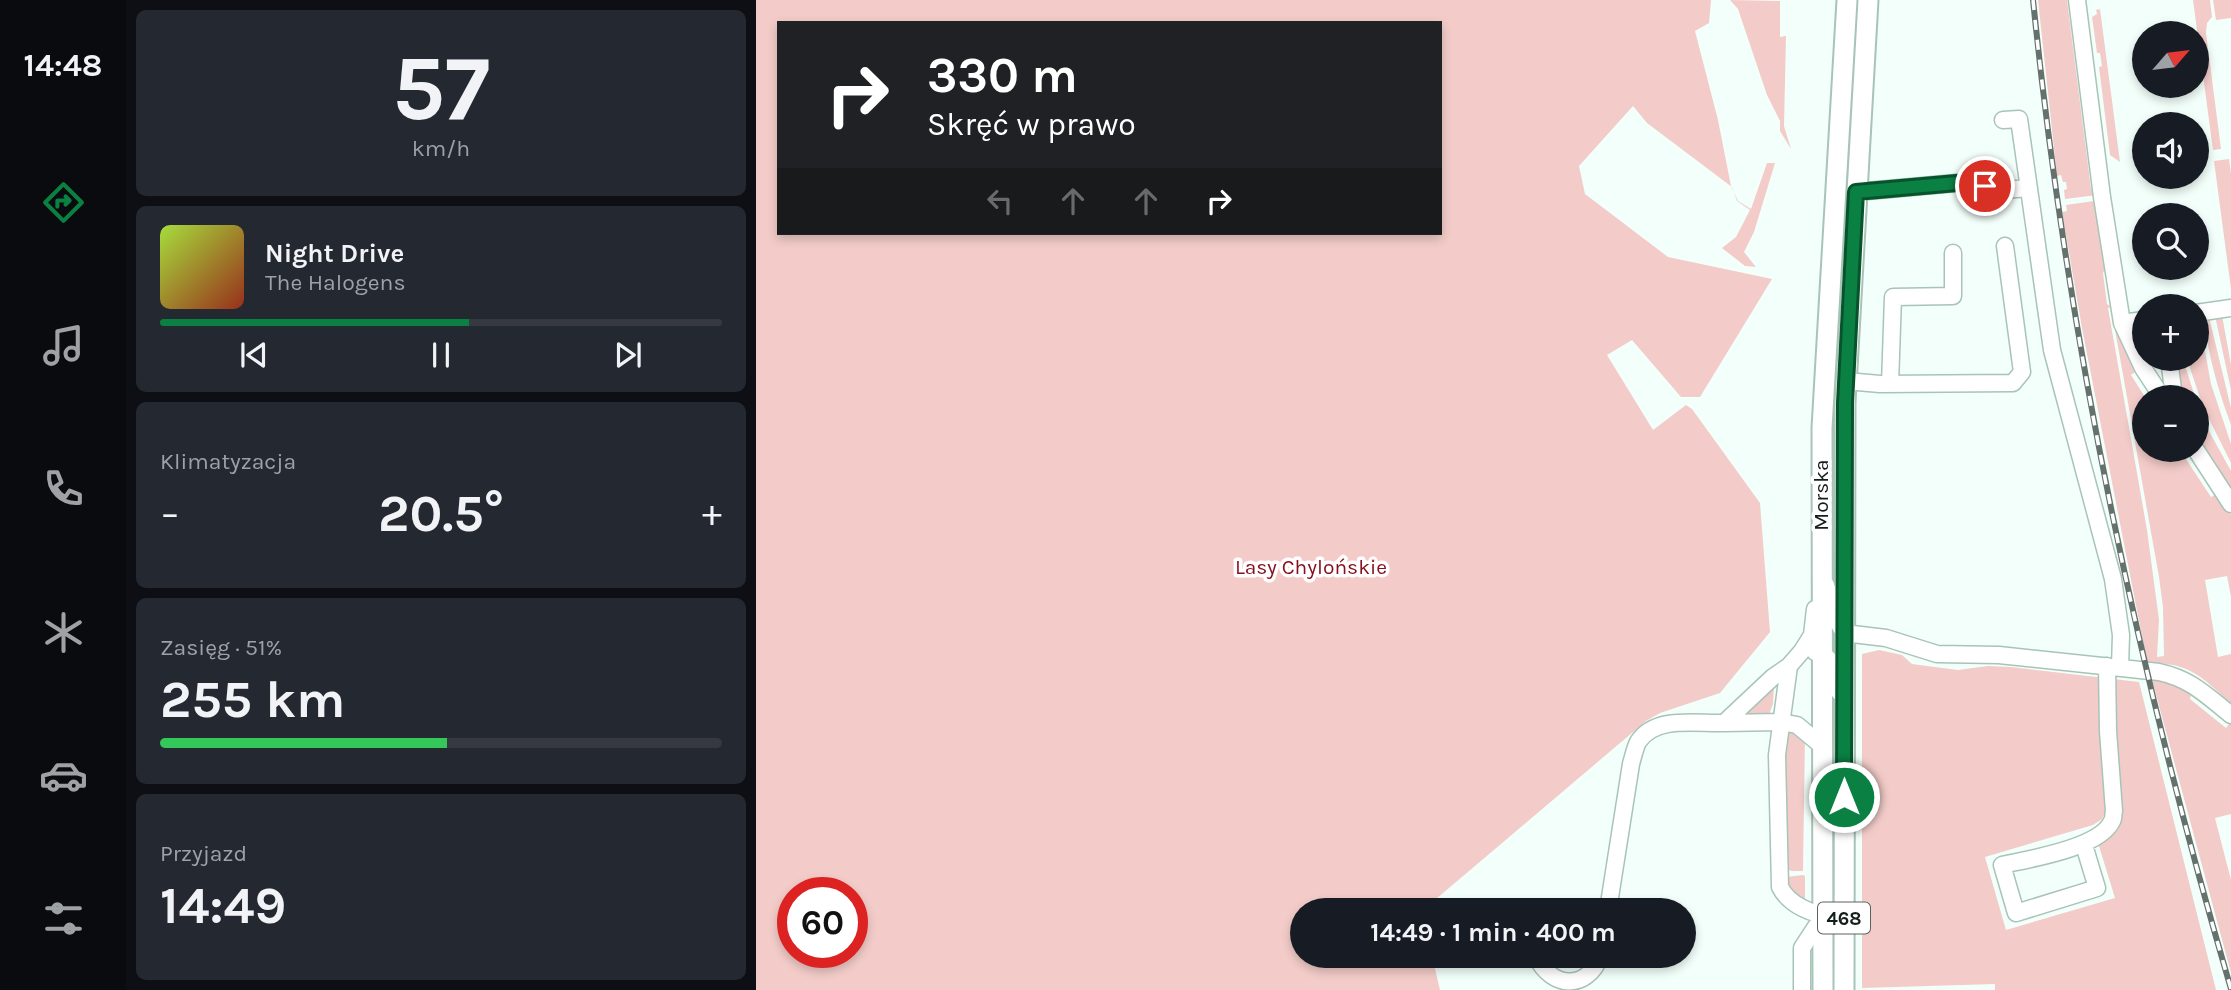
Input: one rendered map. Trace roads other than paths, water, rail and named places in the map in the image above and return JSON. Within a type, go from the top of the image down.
[{"type":"main road","name":"Morska","points":[[1844,990],[1846,382],[1868,0]]},
{"type":"main road","name":"Morska","points":[[1823,990],[1822,745],[1812,652],[1821,565],[1822,428],[1846,8]]},
{"type":"lane","points":[[1833,0],[1846,8]]},
{"type":"lane","points":[[2077,0],[2102,197],[2122,323],[2154,385]]},
{"type":"lane","points":[[2003,120],[2019,119],[2052,350],[2113,579],[2122,635],[2113,667],[2108,731],[2114,811],[2112,822],[2084,845],[2002,865],[2016,913],[2096,888],[2084,845]]},
{"type":"lane","points":[[1856,192],[1968,182],[2003,190],[2029,188]]},
{"type":"lane","points":[[1846,382],[2013,383],[2017,380],[2022,372],[2005,246]]},
{"type":"lane","points":[[1832,249],[1853,250]]},
{"type":"lane","points":[[1890,384],[1893,297],[1953,296],[1953,253]]},
{"type":"lane","points":[[2209,311],[2231,308]]},
{"type":"lane","points":[[2122,323],[2132,322]]},
{"type":"lane","points":[[2204,462],[2231,504]]},
{"type":"lane","points":[[1821,565],[1836,619],[1844,633],[1886,638],[1937,654],[1999,655],[2178,676],[2193,684],[2231,715]]},
{"type":"lane","points":[[1724,723],[1773,677],[1812,652],[1834,666],[1844,722]]},
{"type":"lane","points":[[1789,666],[1777,755],[1780,887],[1792,901],[1823,916],[1844,917]]},
{"type":"lane","points":[[1610,898],[1631,764],[1638,742],[1646,733],[1663,724],[1781,722],[1797,725],[1822,745]]},
{"type":"lane","points":[[1802,990],[1802,948],[1823,916]]},
{"type":"lane","points":[[1543,968],[1556,985],[1567,988],[1583,983],[1597,968]]},
{"type":"railway","points":[[2033,0],[2065,251],[2109,499],[2165,745],[2231,989]]},
{"type":"park label","name":"Lasy Chylońskie","points":[[1311,567]]}]
